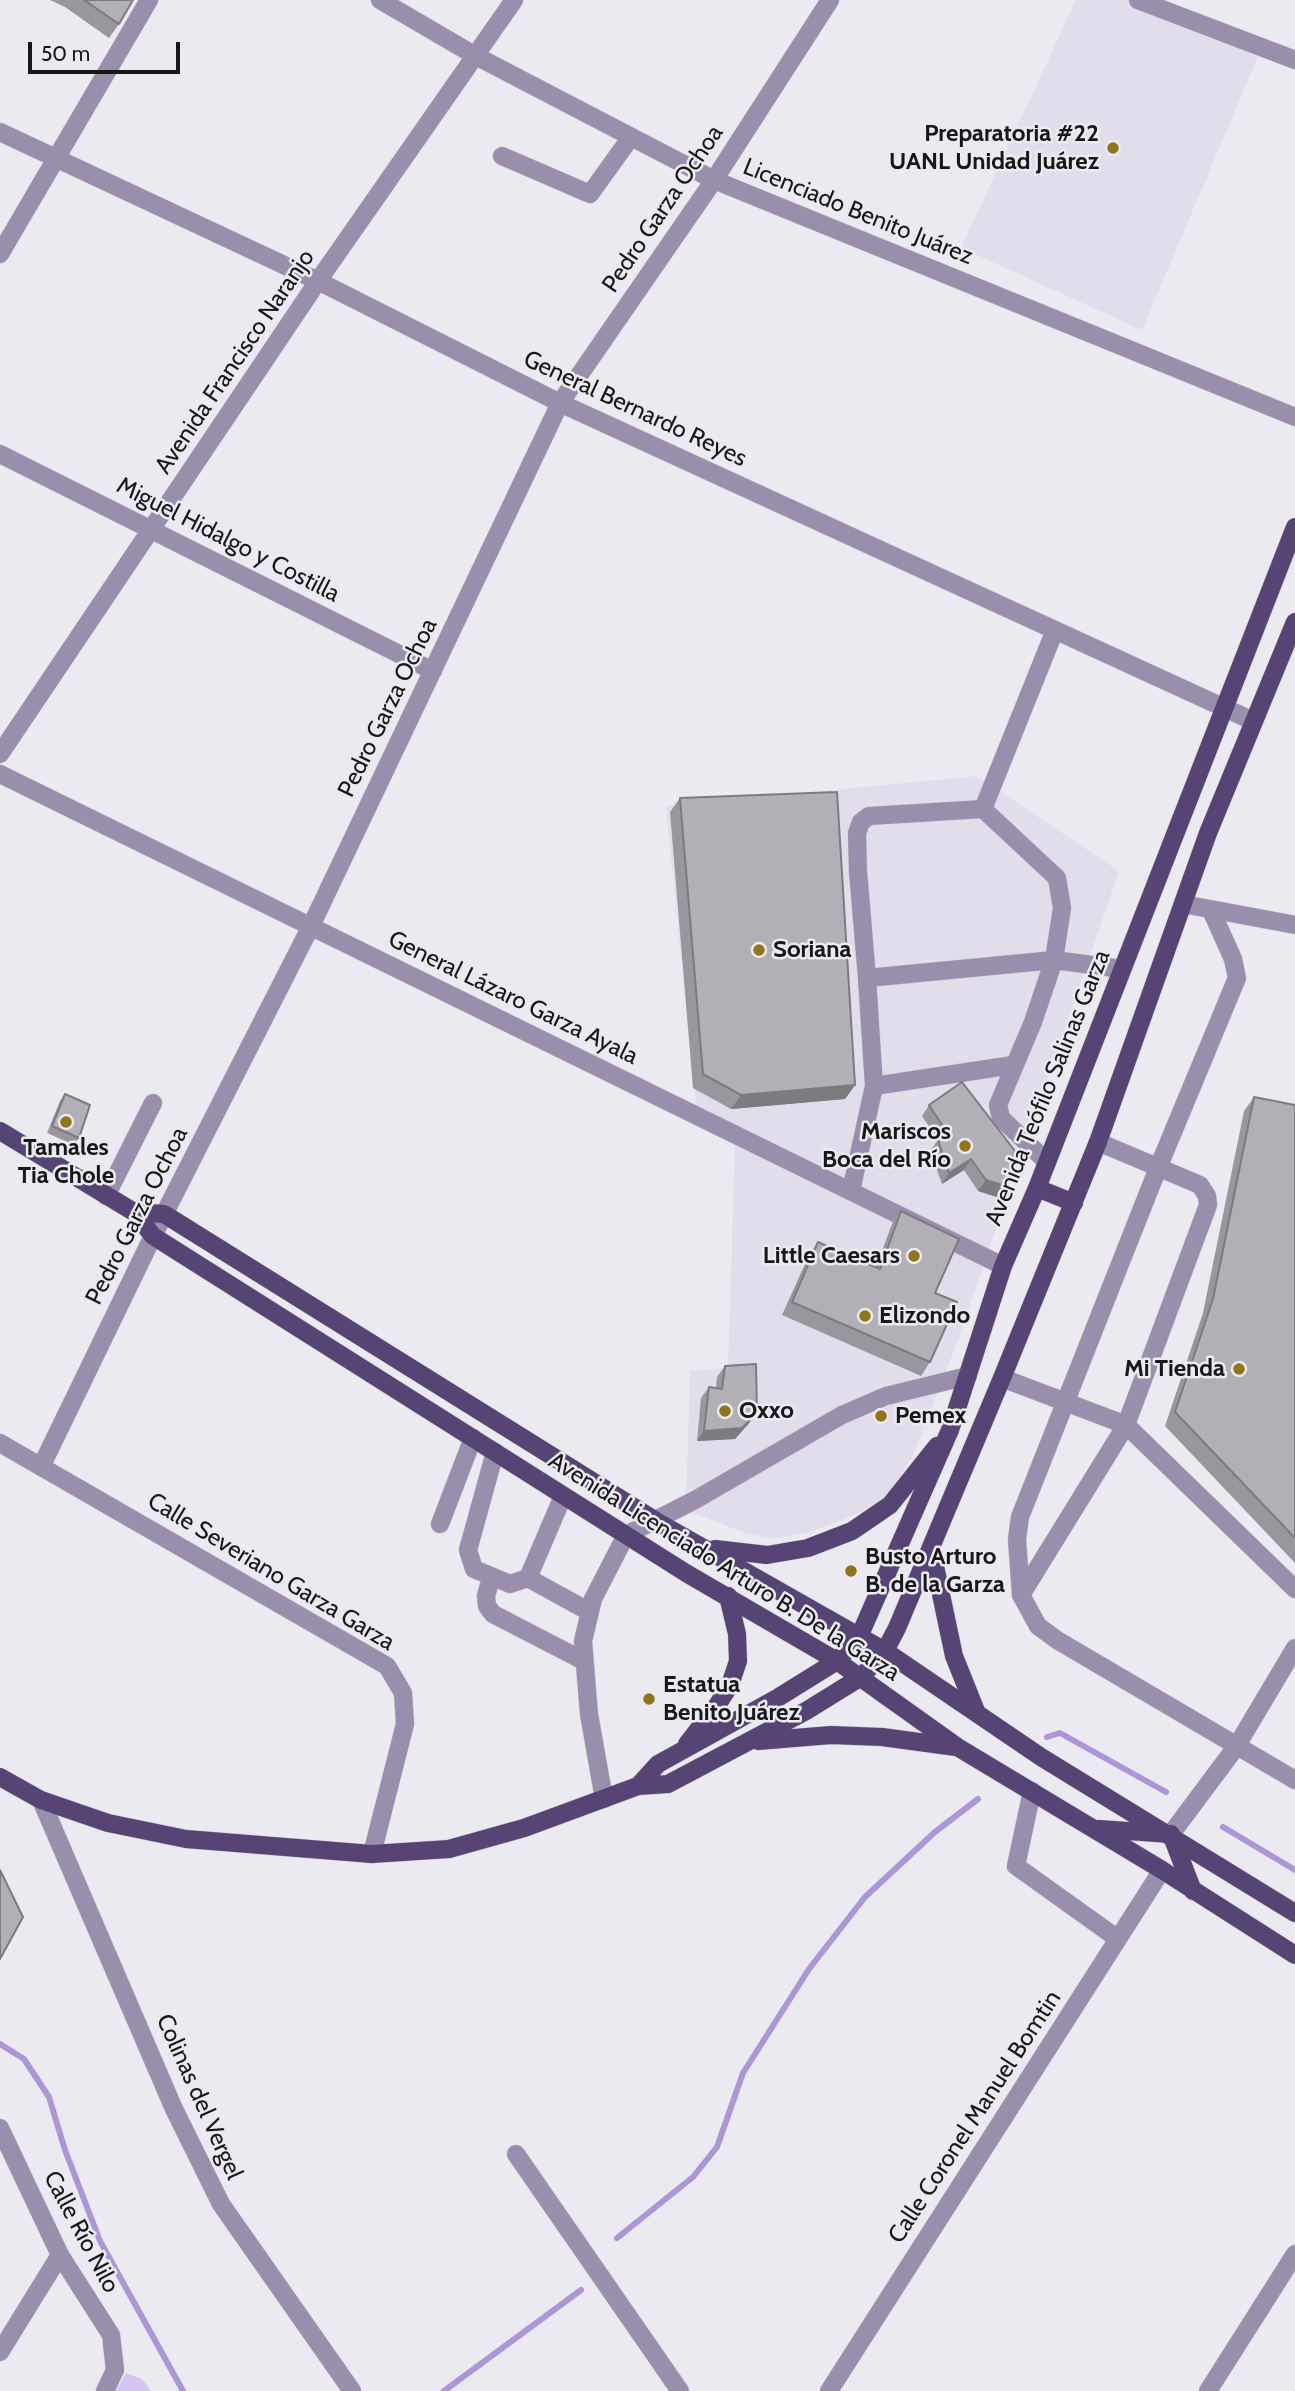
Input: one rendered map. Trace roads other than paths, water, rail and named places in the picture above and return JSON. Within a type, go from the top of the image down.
[{"type":"main road","name":"Avenida Teófilo Salinas Garza","points":[[682,1750],[779,1697],[837,1661],[859,1637],[950,1430],[1003,1266],[1037,1188],[1295,527]]},
{"type":"main road","points":[[0,1777],[41,1800],[108,1823],[186,1839],[372,1854],[449,1849],[524,1828],[638,1786],[668,1784],[751,1741],[861,1677],[885,1651],[1074,1203],[1183,904],[1253,720],[1295,621]]},
{"type":"main road","name":"Avenida Licenciado Arturo B. De la Garza","points":[[0,1131],[134,1212],[153,1236],[563,1496],[837,1661],[959,1748],[1096,1829],[1295,1955]]},
{"type":"main road","points":[[1037,1188],[1074,1203]]},
{"type":"main road","name":"Avenida Licenciado Arturo B. De la Garza","points":[[134,1212],[164,1214],[656,1521],[885,1651],[976,1710],[1041,1757],[1171,1834],[1295,1913]]},
{"type":"main road","points":[[706,1548],[767,1555],[807,1548],[852,1531],[890,1505],[950,1430]]},
{"type":"main road","points":[[931,1547],[954,1656],[976,1710]]},
{"type":"main road","points":[[638,1786],[658,1764],[682,1750],[730,1685],[738,1661],[737,1634],[729,1596]]},
{"type":"main road","points":[[751,1741],[831,1735],[882,1737],[959,1748]]},
{"type":"main road","points":[[1096,1829],[1171,1834],[1194,1892]]},
{"type":"street","points":[[0,254],[149,0]]},
{"type":"street","name":"Licenciado Benito Juárez","points":[[380,0],[474,55],[714,180],[1295,417]]},
{"type":"street","name":"Avenida Francisco Naranjo","points":[[0,754],[318,281],[514,0]]},
{"type":"street","name":"Pedro Garza Ochoa","points":[[41,1467],[153,1236],[310,926],[560,403],[714,180],[830,0]]},
{"type":"street","points":[[1139,0],[1295,60]]},
{"type":"street","name":"General Bernardo Reyes","points":[[0,132],[318,281],[560,403],[1253,720]]},
{"type":"street","points":[[502,156],[590,194],[631,137]]},
{"type":"street","name":"Miguel Hidalgo y Costilla","points":[[0,454],[153,528],[433,671]]},
{"type":"street","points":[[983,808],[1055,630]]},
{"type":"street","name":"General Lázaro Garza Ayala","points":[[0,774],[1003,1266]]},
{"type":"street","points":[[851,1191],[874,1086],[857,832],[861,822],[869,816],[983,808],[1057,878],[1062,908],[1054,960],[1033,1022],[1000,1097],[999,1112],[1001,1118],[1047,1162]]},
{"type":"street","points":[[1183,904],[1295,925]]},
{"type":"street","points":[[1211,910],[1233,960],[1237,978],[1158,1168],[1020,1517],[1017,1539],[1021,1595],[1038,1626],[1057,1640],[1295,1780]]},
{"type":"street","points":[[867,978],[1054,960],[1122,969]]},
{"type":"street","points":[[874,1086],[1013,1065]]},
{"type":"street","points":[[106,1196],[153,1103]]},
{"type":"street","points":[[1021,1595],[1126,1425],[1208,1205],[1207,1196],[1200,1185],[1098,1142]]},
{"type":"street","points":[[604,1799],[592,1735],[584,1661],[588,1611],[626,1535],[656,1521],[842,1415],[886,1396],[968,1376]]},
{"type":"street","points":[[1002,1378],[1126,1425],[1295,1589]]},
{"type":"street","points":[[440,1524],[473,1438]]},
{"type":"street","name":"Calle Severiano Garza Garza","points":[[0,1443],[387,1666],[403,1693],[405,1724],[372,1854]]},
{"type":"street","points":[[495,1452],[468,1550],[474,1569],[510,1584],[528,1577],[563,1496]]},
{"type":"street","points":[[528,1577],[588,1611]]},
{"type":"street","points":[[491,1578],[486,1596],[487,1606],[493,1615],[584,1661]]},
{"type":"street","points":[[1171,1834],[1236,1747],[1295,1648]]},
{"type":"street","points":[[1032,1791],[1016,1866],[1118,1939]]},
{"type":"street","name":"Colinas del Vergel","points":[[41,1800],[174,2109],[221,2204],[352,2391]]},
{"type":"street","name":"Calle Coronel Manuel Bomtin","points":[[829,2391],[1162,1870]]},
{"type":"street","name":"Calle Río Nilo","points":[[1,2135],[61,2255],[111,2335],[116,2360],[105,2391]]},
{"type":"street","points":[[516,2154],[680,2391]]},
{"type":"street","points":[[1208,2391],[1295,2254]]},
{"type":"street","points":[[0,2352],[61,2255]]},
{"type":"waterway","points":[[1047,1737],[1060,1733],[1166,1792]]},
{"type":"waterway","points":[[617,2238],[693,2177],[717,2147],[743,2073],[809,1969],[865,1897],[935,1832],[978,1799]]},
{"type":"waterway","points":[[1223,1827],[1295,1870]]},
{"type":"waterway","points":[[0,2044],[24,2059],[49,2097],[65,2150],[100,2241],[183,2391]]},
{"type":"waterway","points":[[444,2391],[581,2290]]},
{"type":"place","name":"Preparatoria #22 UANL Unidad Juárez","points":[[1113,148]]},
{"type":"place","name":"Soriana","points":[[759,950]]},
{"type":"place","name":"Tamales Tia Chole","points":[[66,1122]]},
{"type":"place","name":"Mariscos Boca del Río","points":[[965,1146]]},
{"type":"place","name":"Little Caesars","points":[[914,1256]]},
{"type":"place","name":"Elizondo","points":[[865,1316]]},
{"type":"place","name":"Mi Tienda","points":[[1239,1369]]},
{"type":"place","name":"Oxxo","points":[[725,1411]]},
{"type":"place","name":"Pemex","points":[[881,1416]]},
{"type":"place","name":"Busto Arturo B. de la Garza","points":[[851,1571]]},
{"type":"place","name":"Estatua Benito Juárez","points":[[649,1699]]}]
